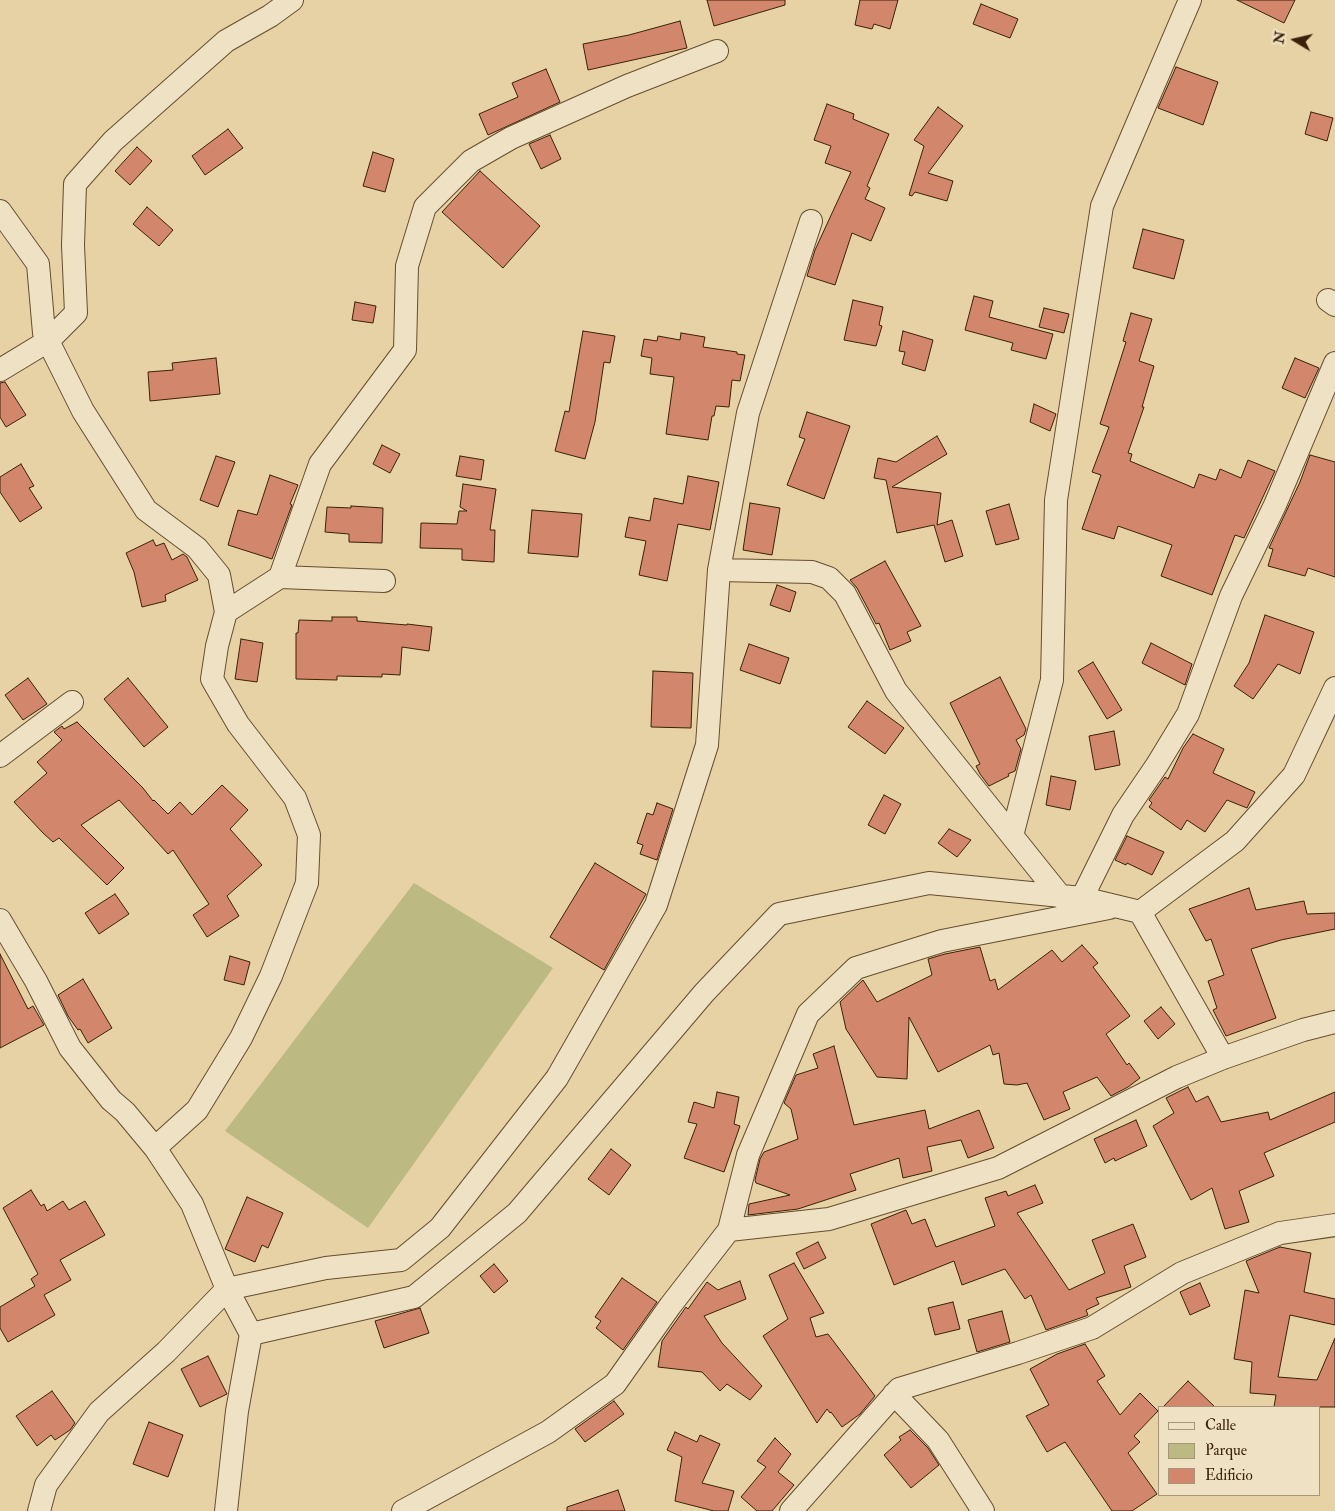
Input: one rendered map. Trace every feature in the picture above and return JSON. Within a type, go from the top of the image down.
[{"type":"street","points":[[0,370],[48,341],[76,313],[73,245],[75,184],[113,141],[226,40],[270,16],[292,0]]},
{"type":"street","points":[[1012,836],[1052,680],[1056,500],[1102,206],[1190,0]]},
{"type":"street","points":[[280,577],[320,464],[405,350],[407,266],[425,207],[471,161],[511,138],[627,86],[716,51]]},
{"type":"street","points":[[0,211],[38,264],[44,333],[83,411],[146,510],[197,548],[219,575],[226,612],[217,646],[212,679],[238,724],[296,798],[309,835],[308,883],[271,976],[241,1038],[197,1110],[155,1148]]},
{"type":"street","points":[[39,1511],[46,1485],[98,1412],[166,1352],[227,1289],[326,1268],[401,1260],[440,1228],[557,1078],[656,905],[708,745],[719,570],[748,413],[811,221]]},
{"type":"street","points":[[1071,898],[1188,714],[1231,596],[1275,505],[1335,363]]},
{"type":"street","points":[[719,570],[812,572],[829,578],[845,594],[896,691],[1012,836],[1071,898]]},
{"type":"street","points":[[226,612],[280,577],[384,581]]},
{"type":"street","points":[[1140,912],[1235,841],[1294,775],[1335,688]]},
{"type":"street","points":[[0,756],[72,702]]},
{"type":"street","points":[[251,1334],[414,1297],[516,1212],[704,992],[779,914],[929,883],[1071,898],[1140,912],[1223,1058]]},
{"type":"street","points":[[403,1511],[548,1432],[614,1384],[670,1306],[729,1230],[748,1155],[808,1014],[856,968],[942,941],[1117,906]]},
{"type":"street","points":[[0,920],[36,982],[70,1048],[111,1100],[125,1112],[155,1148],[192,1204],[227,1289],[251,1334],[237,1411],[226,1511]]},
{"type":"street","points":[[729,1230],[830,1219],[998,1168],[1177,1077],[1223,1058],[1303,1030],[1335,1022]]},
{"type":"street","points":[[791,1511],[899,1389],[1018,1353],[1092,1328],[1182,1273],[1280,1233],[1335,1225]]},
{"type":"street","points":[[894,1394],[938,1440],[983,1511]]},
{"type":"green space","points":[[414,883],[553,968],[368,1228],[225,1131]]},
{"type":"building","points":[[707,0],[785,0],[785,5],[714,26]]},
{"type":"building","points":[[860,0],[898,0],[890,29],[874,24],[872,29],[855,25]]},
{"type":"building","points":[[1237,0],[1295,0],[1284,23]]},
{"type":"building","points":[[981,4],[1018,19],[1010,38],[973,24]]},
{"type":"building","points":[[680,21],[687,48],[588,70],[583,44],[629,35]]},
{"type":"building","points":[[1176,67],[1218,82],[1203,125],[1158,108]]},
{"type":"building","points":[[546,69],[560,102],[488,135],[479,114],[518,97],[512,83]]},
{"type":"building","points":[[827,104],[854,114],[853,119],[889,134],[867,186],[870,188],[865,199],[885,208],[871,241],[852,233],[835,285],[807,276],[815,250],[851,172],[825,163],[831,146],[814,140]]},
{"type":"building","points":[[938,107],[963,126],[928,173],[953,181],[947,201],[915,192],[912,196],[909,195],[924,146],[914,140]]},
{"type":"building","points":[[1311,112],[1333,118],[1327,141],[1305,134]]},
{"type":"building","points":[[228,129],[243,148],[205,175],[192,156]]},
{"type":"building","points":[[550,135],[561,159],[541,169],[529,144]]},
{"type":"building","points":[[137,147],[152,161],[130,185],[115,171]]},
{"type":"building","points":[[373,152],[394,159],[385,192],[363,186]]},
{"type":"building","points":[[480,171],[540,226],[503,268],[442,212]]},
{"type":"building","points":[[147,207],[173,230],[159,246],[133,224]]},
{"type":"building","points":[[1143,229],[1184,240],[1174,279],[1133,268]]},
{"type":"building","points":[[974,296],[993,301],[989,317],[1053,334],[1046,359],[1011,350],[1013,343],[965,330]]},
{"type":"building","points":[[853,300],[883,307],[879,325],[882,326],[876,346],[844,340]]},
{"type":"building","points":[[355,302],[376,306],[373,323],[352,320]]},
{"type":"building","points":[[1044,308],[1069,314],[1064,333],[1039,327]]},
{"type":"building","points":[[1131,313],[1152,319],[1139,361],[1154,366],[1142,407],[1144,407],[1128,453],[1132,454],[1130,461],[1194,488],[1199,474],[1216,480],[1220,469],[1241,478],[1248,460],[1275,471],[1244,538],[1235,535],[1212,595],[1161,576],[1172,545],[1118,526],[1114,539],[1082,529],[1101,475],[1092,472],[1109,427],[1100,424],[1126,342],[1123,341]]},
{"type":"building","points":[[583,331],[615,336],[610,363],[604,362],[595,422],[585,459],[555,451],[565,411],[569,412]]},
{"type":"building","points":[[903,331],[933,340],[925,371],[902,364],[905,352],[899,351]]},
{"type":"building","points":[[681,333],[705,337],[703,347],[745,355],[740,381],[732,380],[729,407],[716,406],[714,416],[712,416],[708,440],[666,434],[674,377],[650,374],[652,358],[641,356],[644,339],[657,341],[658,336],[680,340]]},
{"type":"building","points":[[216,358],[220,394],[150,401],[148,372],[173,370],[172,363]]},
{"type":"building","points":[[1295,358],[1319,368],[1305,398],[1282,388]]},
{"type":"building","points":[[5,382],[26,415],[6,427],[0,417],[0,383]]},
{"type":"building","points":[[1034,404],[1056,414],[1050,431],[1030,422]]},
{"type":"building","points":[[807,412],[850,426],[824,499],[787,485],[805,439],[799,437]]},
{"type":"building","points":[[937,436],[947,454],[892,487],[941,493],[937,525],[952,520],[963,556],[945,562],[934,525],[897,533],[886,480],[874,478],[878,458],[896,462]]},
{"type":"building","points":[[382,445],[400,454],[390,473],[373,464]]},
{"type":"building","points":[[1310,455],[1335,462],[1335,577],[1308,568],[1305,576],[1268,566],[1273,549],[1269,548],[1300,482]]},
{"type":"building","points":[[216,456],[235,462],[218,507],[200,500]]},
{"type":"building","points":[[460,456],[484,460],[481,480],[456,476]]},
{"type":"building","points":[[21,464],[34,486],[29,488],[42,508],[20,522],[0,492],[0,477]]},
{"type":"building","points":[[270,475],[298,485],[272,559],[228,545],[238,510],[257,515]]},
{"type":"building","points":[[688,476],[719,482],[710,530],[678,524],[667,581],[639,575],[646,541],[625,537],[629,517],[650,521],[654,498],[683,504]]},
{"type":"building","points":[[463,484],[496,489],[490,530],[495,530],[494,562],[462,560],[462,549],[420,548],[421,523],[457,524],[459,511],[467,511],[460,507]]},
{"type":"building","points":[[750,503],[780,508],[772,555],[743,550]]},
{"type":"building","points":[[1009,504],[1019,539],[996,545],[986,511]]},
{"type":"building","points":[[351,506],[383,508],[382,543],[349,542],[349,534],[325,532],[327,507],[351,508]]},
{"type":"building","points":[[532,510],[582,514],[578,557],[528,553]]},
{"type":"building","points":[[153,540],[156,546],[164,543],[172,560],[183,554],[187,557],[198,580],[165,595],[166,601],[142,607],[134,572],[126,553]]},
{"type":"building","points":[[885,561],[921,626],[907,632],[911,641],[890,650],[879,623],[876,624],[857,588],[850,580]]},
{"type":"building","points":[[777,585],[796,592],[790,612],[770,605]]},
{"type":"building","points":[[1265,615],[1314,632],[1300,674],[1278,664],[1253,699],[1234,686],[1249,663]]},
{"type":"building","points":[[332,617],[357,617],[357,621],[432,627],[429,651],[402,647],[400,675],[382,674],[382,677],[337,676],[337,680],[296,679],[296,633],[298,633],[299,620],[332,621]]},
{"type":"building","points":[[241,639],[263,643],[257,682],[235,679]]},
{"type":"building","points":[[1151,643],[1192,664],[1185,685],[1142,663]]},
{"type":"building","points":[[749,644],[789,658],[780,684],[740,670]]},
{"type":"building","points":[[1093,662],[1122,710],[1107,719],[1078,671]]},
{"type":"building","points":[[653,671],[693,673],[691,728],[651,727]]},
{"type":"building","points":[[1000,677],[1026,729],[1024,735],[1016,740],[1021,749],[1015,771],[989,786],[976,766],[980,764],[950,703]]},
{"type":"building","points":[[28,678],[47,704],[23,720],[5,695]]},
{"type":"building","points":[[128,678],[168,727],[144,747],[104,699]]},
{"type":"building","points":[[867,701],[904,728],[885,754],[848,727]]},
{"type":"building","points":[[77,722],[143,788],[153,801],[168,814],[180,802],[192,815],[222,785],[248,810],[230,829],[262,865],[227,896],[239,916],[207,937],[193,915],[209,904],[173,850],[168,854],[119,800],[81,825],[124,868],[107,885],[59,838],[53,842],[14,802],[47,773],[37,762],[62,740],[54,732],[62,726],[64,729]]},
{"type":"building","points":[[1114,731],[1120,765],[1095,770],[1089,736]]},
{"type":"building","points":[[1193,734],[1224,749],[1213,773],[1255,792],[1247,808],[1227,800],[1205,832],[1187,820],[1181,830],[1149,807],[1152,803],[1149,800],[1165,777],[1168,779],[1183,748]]},
{"type":"building","points":[[1051,776],[1076,781],[1070,810],[1046,805]]},
{"type":"building","points":[[884,795],[901,804],[885,834],[868,825]]},
{"type":"building","points":[[657,803],[673,809],[657,860],[640,854],[643,845],[637,843],[647,813],[653,815]]},
{"type":"building","points":[[949,829],[971,840],[957,857],[938,843]]},
{"type":"building","points":[[1127,836],[1164,852],[1152,875],[1127,863],[1126,865],[1115,860]]},
{"type":"building","points":[[595,863],[646,894],[604,970],[550,937]]},
{"type":"building","points":[[1249,888],[1256,910],[1304,901],[1307,914],[1335,913],[1335,929],[1281,940],[1251,949],[1276,1018],[1226,1036],[1213,1010],[1217,1008],[1208,981],[1224,975],[1211,939],[1206,941],[1189,909]]},
{"type":"building","points":[[115,894],[129,914],[99,934],[85,913]]},
{"type":"building","points":[[1082,945],[1098,963],[1093,967],[1130,1016],[1106,1034],[1127,1065],[1129,1063],[1140,1078],[1111,1096],[1097,1077],[1063,1092],[1070,1109],[1044,1120],[1027,1083],[1017,1085],[1004,1084],[999,1053],[993,1055],[990,1045],[938,1072],[909,1017],[907,1079],[877,1077],[846,1029],[840,1002],[863,980],[877,1002],[932,975],[928,959],[980,947],[990,981],[995,979],[998,990],[1052,950],[1062,962]]},
{"type":"building","points":[[0,954],[28,1009],[33,1006],[44,1025],[0,1048]]},
{"type":"building","points":[[230,956],[250,962],[244,985],[224,980]]},
{"type":"building","points":[[83,979],[112,1028],[88,1043],[80,1029],[78,1030],[68,1016],[58,995]]},
{"type":"building","points":[[1161,1007],[1175,1024],[1158,1039],[1144,1021]]},
{"type":"building","points":[[834,1046],[854,1125],[925,1110],[929,1129],[979,1110],[994,1148],[968,1158],[961,1140],[927,1147],[932,1171],[903,1178],[899,1158],[850,1174],[856,1190],[798,1209],[748,1215],[749,1204],[790,1195],[756,1183],[760,1159],[764,1152],[798,1139],[791,1109],[784,1103],[796,1075],[818,1068],[813,1054]]},
{"type":"building","points":[[1188,1087],[1196,1102],[1208,1096],[1221,1122],[1268,1112],[1270,1120],[1335,1092],[1335,1122],[1264,1153],[1274,1176],[1239,1191],[1249,1222],[1225,1229],[1212,1188],[1191,1200],[1153,1126],[1174,1113],[1166,1098]]},
{"type":"building","points":[[717,1092],[739,1097],[734,1124],[740,1126],[724,1172],[684,1158],[697,1124],[688,1122],[694,1102],[714,1108]]},
{"type":"building","points":[[1136,1120],[1147,1146],[1115,1161],[1114,1158],[1105,1163],[1094,1139]]},
{"type":"building","points":[[611,1149],[631,1165],[609,1195],[588,1179]]},
{"type":"building","points":[[1035,1185],[1043,1203],[1017,1213],[1069,1290],[1105,1273],[1092,1240],[1133,1224],[1146,1257],[1124,1266],[1131,1287],[1096,1298],[1099,1304],[1086,1310],[1088,1315],[1046,1330],[1031,1295],[1025,1299],[1005,1269],[962,1285],[954,1261],[894,1285],[871,1224],[906,1210],[912,1224],[925,1219],[936,1247],[995,1226],[985,1198],[1006,1191],[1008,1196]]},
{"type":"building","points":[[31,1190],[41,1206],[44,1204],[47,1211],[63,1201],[69,1210],[85,1201],[105,1235],[60,1260],[71,1280],[44,1295],[55,1315],[8,1342],[0,1328],[0,1307],[35,1286],[31,1279],[38,1274],[3,1208]]},
{"type":"building","points":[[247,1197],[283,1213],[268,1248],[262,1245],[255,1262],[225,1249]]},
{"type":"building","points":[[818,1242],[826,1258],[804,1269],[796,1253]]},
{"type":"building","points":[[1280,1247],[1311,1253],[1304,1292],[1335,1299],[1335,1325],[1290,1315],[1278,1377],[1317,1380],[1335,1338],[1335,1407],[1274,1406],[1276,1395],[1250,1393],[1252,1362],[1234,1359],[1245,1290],[1259,1293],[1246,1261]]},
{"type":"building","points":[[794,1263],[824,1313],[810,1318],[816,1337],[828,1334],[875,1396],[860,1414],[842,1427],[827,1409],[817,1423],[763,1336],[788,1319],[769,1275]]},
{"type":"building","points":[[494,1264],[508,1281],[494,1293],[480,1276]]},
{"type":"building","points":[[622,1278],[657,1302],[623,1350],[596,1328],[601,1321],[595,1317]]},
{"type":"building","points":[[740,1281],[746,1299],[704,1316],[722,1343],[762,1386],[750,1400],[727,1384],[720,1391],[702,1372],[658,1367],[662,1341],[686,1307],[688,1309],[707,1282],[718,1290]]},
{"type":"building","points":[[1200,1283],[1210,1306],[1190,1315],[1180,1292]]},
{"type":"building","points":[[953,1302],[960,1329],[935,1335],[928,1308]]},
{"type":"building","points":[[420,1308],[429,1333],[384,1348],[375,1321]]},
{"type":"building","points":[[1002,1311],[1010,1342],[977,1352],[968,1320]]},
{"type":"building","points":[[1085,1344],[1105,1376],[1097,1381],[1120,1415],[1140,1393],[1158,1411],[1134,1436],[1140,1442],[1128,1453],[1157,1494],[1132,1511],[1112,1511],[1065,1442],[1047,1452],[1026,1416],[1049,1405],[1030,1369],[1057,1354]]},
{"type":"building","points":[[208,1356],[227,1394],[200,1407],[181,1369]]},
{"type":"building","points":[[1188,1381],[1214,1406],[1164,1406]]},
{"type":"building","points":[[52,1391],[75,1423],[70,1430],[55,1440],[51,1435],[37,1446],[16,1416]]},
{"type":"building","points":[[614,1401],[624,1414],[585,1442],[575,1429]]},
{"type":"building","points":[[149,1422],[183,1435],[168,1477],[133,1464]]},
{"type":"building","points":[[910,1430],[928,1448],[939,1465],[911,1488],[884,1455],[901,1440],[899,1437]]},
{"type":"building","points":[[675,1432],[697,1442],[700,1435],[720,1444],[702,1483],[734,1491],[728,1511],[714,1511],[675,1501],[682,1457],[667,1450]]},
{"type":"building","points":[[775,1438],[791,1454],[778,1472],[794,1485],[772,1511],[757,1511],[741,1497],[766,1467],[757,1461]]},
{"type":"building","points":[[618,1490],[625,1511],[567,1511],[567,1507]]}]
